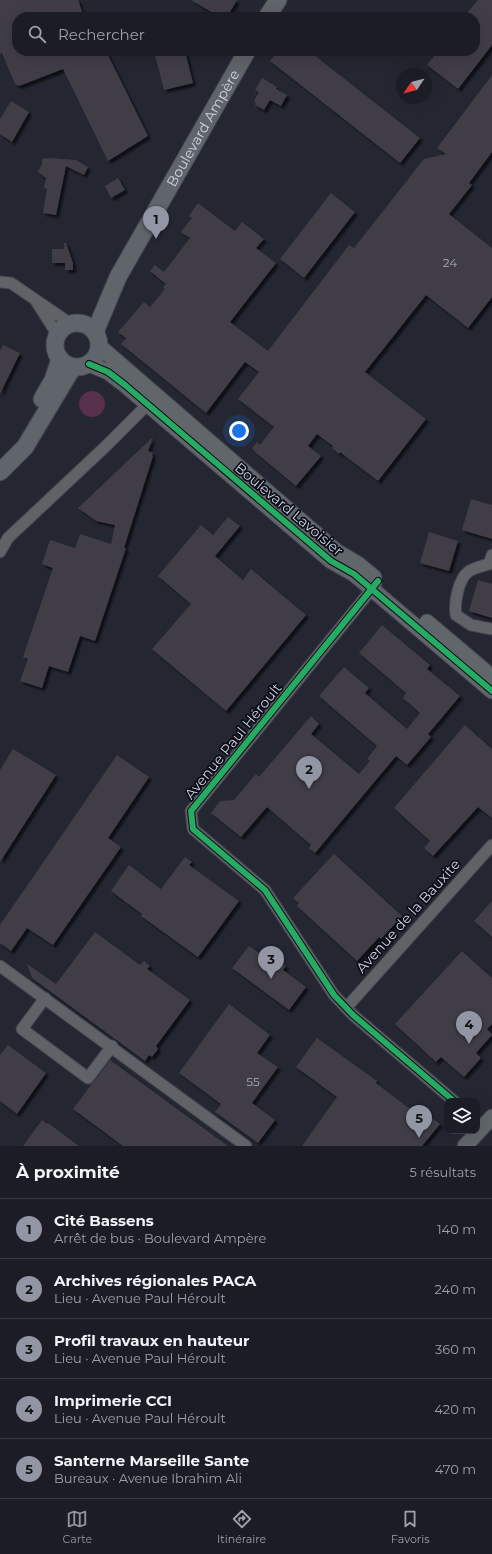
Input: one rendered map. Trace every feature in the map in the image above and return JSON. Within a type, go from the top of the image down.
[{"type":"main road","points":[[270,12],[278,0]]},
{"type":"main road","name":"Boulevard Ampère","points":[[97,339],[112,289],[244,56]]},
{"type":"main road","name":"Boulevard Ampère","points":[[75,323],[112,289]]},
{"type":"main road","points":[[0,457],[17,439],[53,380],[74,363],[96,356],[97,339],[88,326],[75,323],[63,328],[57,334],[55,342],[56,351],[74,363]]},
{"type":"main road","points":[[0,472],[25,446],[74,363]]},
{"type":"street","points":[[0,282],[11,283],[75,323]]},
{"type":"street","points":[[32,296],[57,334]]},
{"type":"street","name":"Boulevard Lavoisier","points":[[97,339],[151,400]]},
{"type":"street","name":"Boulevard Lavoisier","points":[[74,363],[108,372],[151,400],[336,551],[358,564],[375,585],[492,691]]},
{"type":"street","points":[[0,552],[8,538],[151,400]]},
{"type":"street","points":[[492,555],[489,564],[469,571],[463,577],[455,607],[456,615],[471,625],[492,629]]},
{"type":"street","name":"Boulevard Lavoisier","points":[[375,585],[492,677]]},
{"type":"street","name":"Avenue Paul Héroult","points":[[375,585],[191,811],[193,829],[265,890],[334,994],[346,1008],[450,1098]]},
{"type":"street","name":"Avenue de la Bauxite","points":[[346,1008],[492,845]]},
{"type":"street","points":[[0,966],[112,1046],[246,1146]]},
{"type":"street","points":[[45,998],[22,1029],[88,1078],[112,1046]]},
{"type":"street","points":[[465,1146],[492,1107]]},
{"type":"shaded area","points":[[92,391],[101,395],[105,404],[101,413],[92,417],[83,413],[79,404],[83,395]]},
{"type":"building","points":[[0,0],[78,0],[82,12],[12,12],[12,56],[108,56],[148,136],[108,161],[63,69],[19,86],[15,84],[2,53],[0,54]]},
{"type":"building","points":[[191,0],[237,0],[230,12],[211,12]]},
{"type":"building","points":[[478,0],[492,0],[492,45],[458,89],[427,65],[434,56],[480,56],[480,12],[468,12]]},
{"type":"building","points":[[155,56],[186,56],[193,83],[164,90]]},
{"type":"building","points":[[274,56],[315,56],[420,138],[400,163],[270,61]]},
{"type":"building","points":[[492,75],[492,152],[469,183],[472,185],[449,214],[492,248],[492,297],[468,328],[426,295],[365,372],[426,419],[378,481],[340,452],[339,454],[332,448],[333,446],[317,434],[308,446],[321,456],[296,486],[252,448],[257,442],[260,445],[274,427],[238,399],[259,372],[245,362],[206,413],[121,344],[126,338],[118,332],[144,302],[150,307],[165,289],[163,287],[166,284],[150,271],[155,265],[164,272],[190,238],[181,232],[192,218],[189,216],[198,203],[235,231],[242,222],[264,239],[256,248],[276,263],[230,322],[268,351],[349,245],[354,248],[424,159],[446,154],[437,148]]},
{"type":"building","points":[[262,78],[277,87],[276,89],[287,95],[281,106],[270,100],[264,110],[255,105],[256,103],[254,101],[259,92],[255,90]]},
{"type":"building","points":[[11,101],[29,112],[12,142],[0,134],[0,119]]},
{"type":"building","points":[[49,158],[76,160],[88,167],[84,175],[66,166],[56,215],[43,213],[47,189],[44,188],[46,178],[38,172],[42,164],[42,159]]},
{"type":"building","points":[[118,178],[125,190],[111,198],[105,186]]},
{"type":"building","points":[[331,193],[355,212],[304,278],[280,259]]},
{"type":"building","points":[[64,243],[66,243],[73,263],[73,270],[65,270],[65,263],[52,263],[52,249],[64,249]]},
{"type":"building","points":[[3,345],[20,353],[0,394],[0,351]]},
{"type":"building","points":[[153,437],[148,451],[153,453],[153,456],[124,548],[126,548],[95,641],[80,636],[68,672],[49,666],[42,688],[20,681],[28,659],[23,657],[53,568],[42,564],[50,540],[75,548],[80,534],[111,544],[115,525],[96,521],[78,508]]},
{"type":"building","points":[[471,499],[492,505],[492,539],[462,530]]},
{"type":"building","points":[[228,517],[240,526],[215,556],[243,580],[251,569],[306,615],[226,711],[152,649],[191,604],[158,576],[201,525],[213,535]]},
{"type":"building","points":[[429,532],[458,541],[449,571],[420,563]]},
{"type":"building","points":[[478,580],[492,584],[492,618],[469,611]]},
{"type":"building","points":[[382,625],[430,665],[427,669],[460,696],[428,734],[431,737],[407,765],[396,756],[315,853],[309,848],[311,845],[267,807],[241,837],[211,813],[220,801],[234,800],[256,774],[259,777],[311,716],[319,724],[311,734],[359,774],[370,761],[367,759],[377,746],[319,696],[344,667],[369,688],[365,693],[407,729],[420,713],[403,698],[406,693],[359,653]]},
{"type":"building","points":[[465,725],[492,749],[492,818],[478,807],[433,856],[424,848],[430,841],[394,808]]},
{"type":"building","points":[[13,749],[56,775],[0,862],[0,770]]},
{"type":"building","points":[[117,755],[149,777],[108,838],[121,847],[53,945],[27,928],[11,951],[0,943],[0,925]]},
{"type":"building","points":[[334,854],[402,916],[381,939],[379,937],[357,961],[297,906],[299,903],[293,898]]},
{"type":"building","points":[[185,857],[192,862],[189,865],[239,901],[198,957],[141,916],[142,914],[111,891],[129,865],[161,889]]},
{"type":"building","points":[[492,901],[492,937],[474,921]]},
{"type":"building","points":[[95,932],[140,965],[144,961],[150,966],[147,969],[190,1000],[156,1046],[158,1049],[152,1057],[149,1055],[145,1061],[32,978],[27,964],[56,984]]},
{"type":"building","points":[[249,946],[265,957],[269,953],[286,966],[283,970],[306,987],[289,1010],[232,968]]},
{"type":"building","points":[[462,951],[492,978],[492,1024],[487,1029],[492,1035],[476,1053],[481,1058],[464,1077],[441,1057],[436,1062],[395,1024]]},
{"type":"building","points":[[229,1004],[270,1035],[257,1053],[278,1067],[252,1103],[275,1120],[258,1143],[215,1112],[221,1104],[179,1073]]},
{"type":"building","points":[[317,1038],[377,1081],[376,1083],[423,1119],[426,1114],[440,1124],[422,1146],[302,1146],[337,1097],[296,1067]]},
{"type":"building","points":[[8,1045],[46,1073],[17,1114],[0,1101],[0,1055]]},
{"type":"building","points":[[110,1060],[228,1146],[123,1146],[73,1109]]},
{"type":"building","points":[[42,1120],[47,1124],[48,1123],[79,1146],[23,1146]]},
{"type":"cycle path","points":[[89,364],[108,372],[125,385],[331,561],[354,574],[492,691]]},
{"type":"cycle path","points":[[378,581],[191,811],[193,829],[265,890],[334,995],[353,1015],[450,1098]]},
{"type":"place","name":"Cité Bassens","points":[[156,239]]},
{"type":"place","name":"Archives régionales PACA","points":[[309,789]]},
{"type":"place","name":"Profil travaux en hauteur","points":[[271,979]]},
{"type":"place","name":"Imprimerie CCI","points":[[469,1044]]},
{"type":"place","name":"Santerne Marseille Sante","points":[[419,1138]]}]
